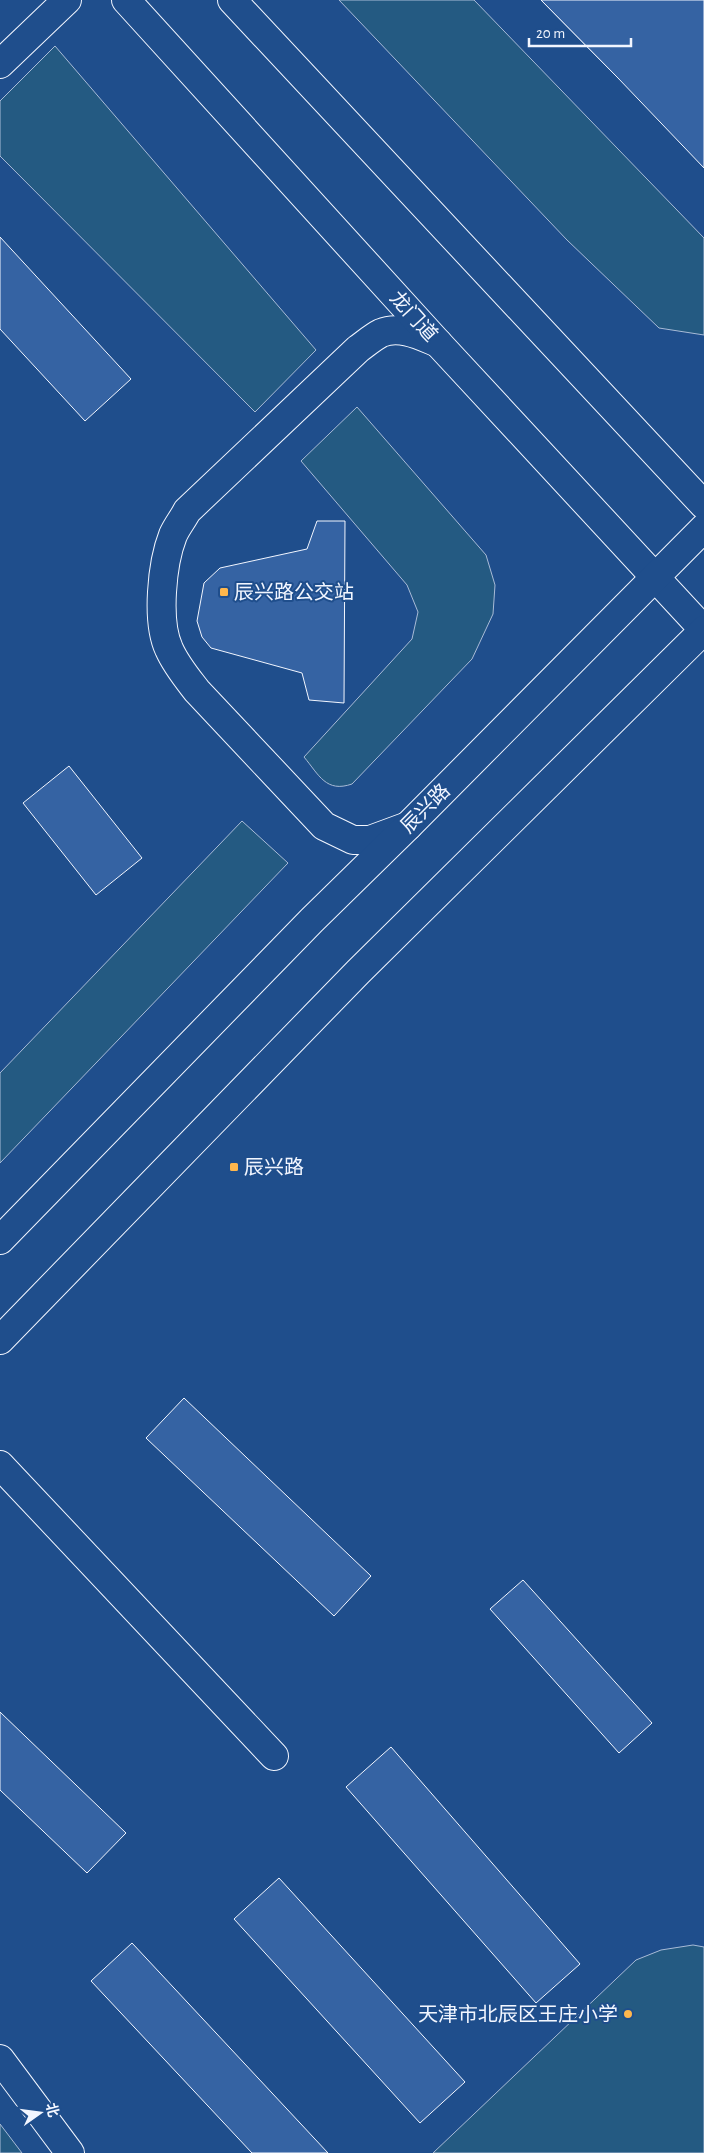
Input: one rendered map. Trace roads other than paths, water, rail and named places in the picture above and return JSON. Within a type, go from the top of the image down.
[{"type":"main road","points":[[0,64],[67,0]]},
{"type":"main road","name":"龙门道","points":[[126,0],[438,343],[704,630]]},
{"type":"main road","points":[[232,0],[704,505]]},
{"type":"main road","points":[[408,826],[370,840],[353,840],[324,826],[197,691],[178,667],[168,648],[163,625],[164,585],[168,553],[172,540],[187,511],[358,349],[382,333],[398,330],[415,333],[438,343]]},
{"type":"main road","name":"辰兴路","points":[[0,1240],[312,920],[704,528]]},
{"type":"main road","points":[[0,1340],[358,972],[704,630]]},
{"type":"main road","points":[[0,1465],[274,1756]]},
{"type":"main road","points":[[0,2058],[70,2153]]},
{"type":"place","name":"辰兴路公交站","points":[[224,592]]},
{"type":"place","name":"辰兴路","points":[[234,1167]]},
{"type":"place","name":"天津市北辰区王庄小学","points":[[628,2014]]}]
